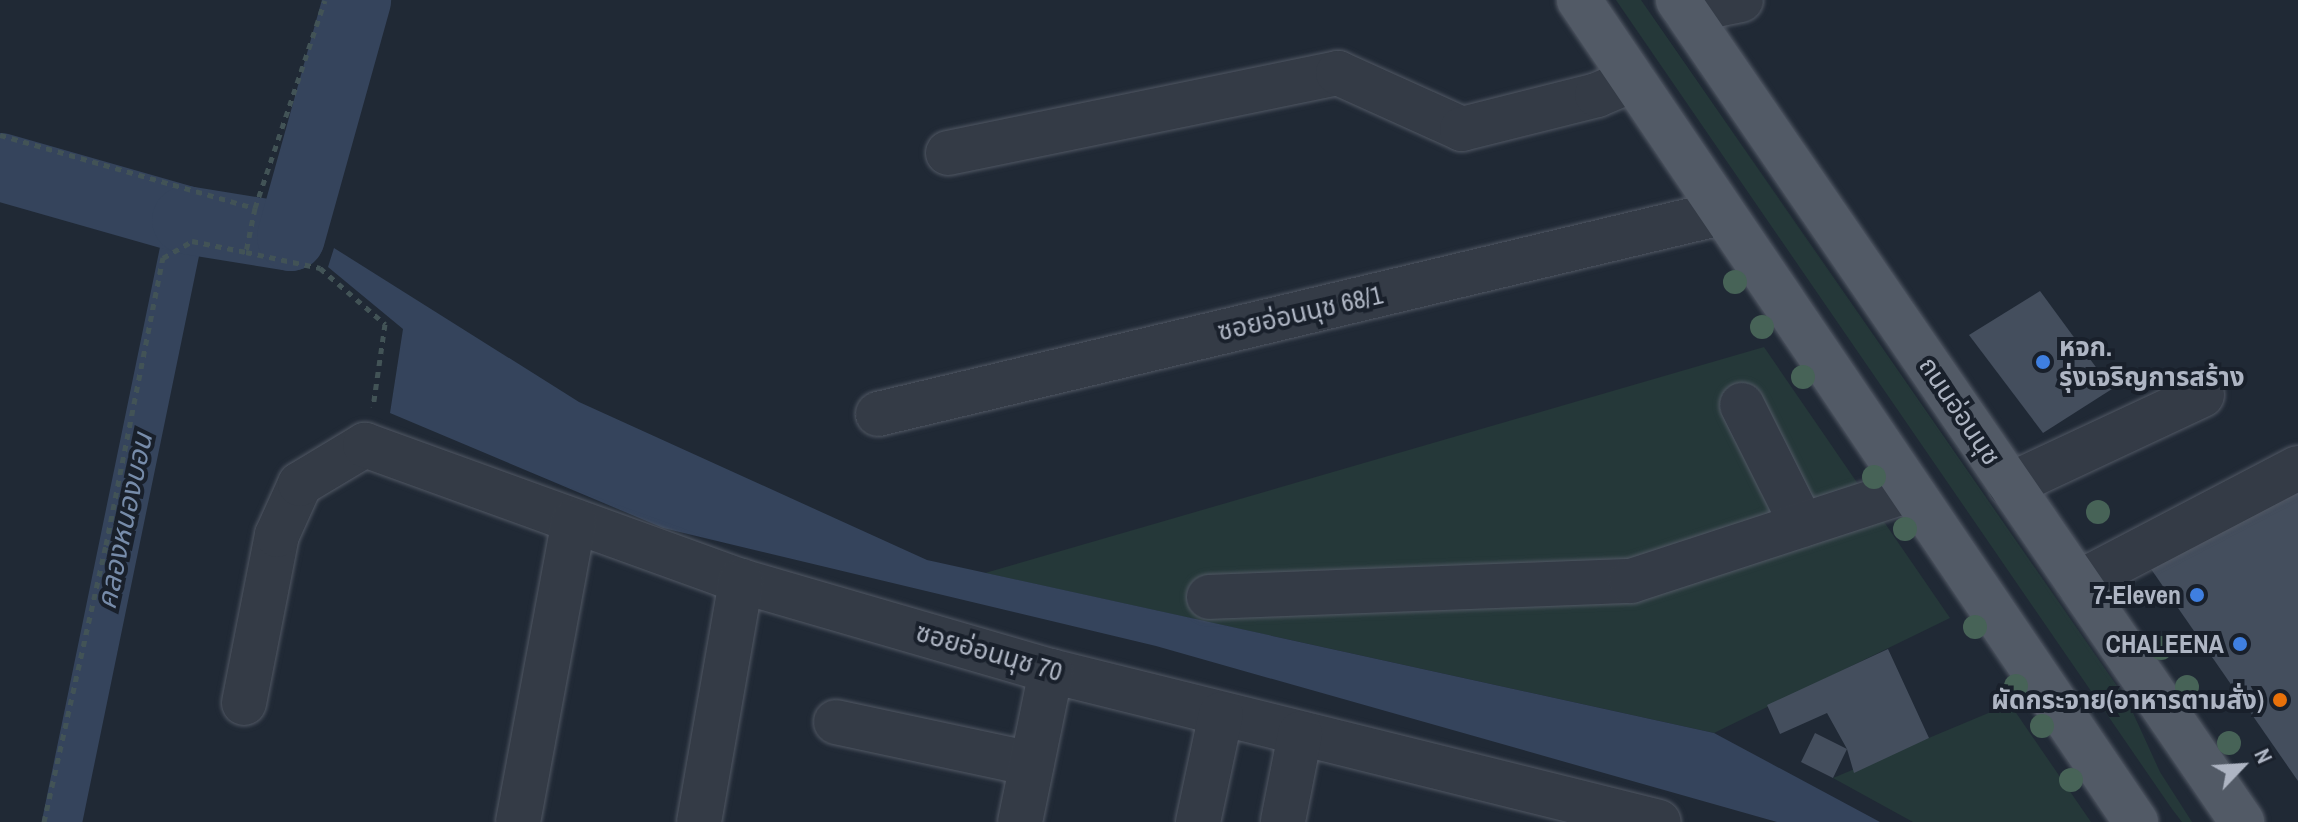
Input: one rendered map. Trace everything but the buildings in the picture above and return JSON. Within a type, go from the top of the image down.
[{"type":"main road","points":[[1579,0],[2136,822]]},
{"type":"main road","name":"ถนนอ่อนนุช","points":[[1682,6],[2242,822]]},
{"type":"street","points":[[1682,6],[1741,0]]},
{"type":"street","points":[[948,153],[1338,73],[1462,129],[1597,95],[1633,80]]},
{"type":"street","name":"ซอยอ่อนนุช 68/1","points":[[878,414],[1721,213]]},
{"type":"street","points":[[2010,485],[2202,395]]},
{"type":"street","points":[[1742,405],[1802,525]]},
{"type":"street","name":"ซอยอ่อนนุช 70","points":[[244,703],[277,535],[300,484],[365,445],[741,581],[1051,671],[1300,734],[1513,804],[1659,822]]},
{"type":"street","points":[[2078,583],[2298,468]]},
{"type":"street","points":[[1209,597],[1631,581],[1910,490]]},
{"type":"street","points":[[518,822],[574,521]]},
{"type":"street","points":[[699,822],[741,581]]},
{"type":"street","points":[[1020,822],[1051,671]]},
{"type":"street","points":[[1198,822],[1221,714]]},
{"type":"street","points":[[836,722],[1032,764]]},
{"type":"street","points":[[1283,821],[1300,734]]},
{"type":"path","points":[[246,252],[255,208],[325,0]]},
{"type":"path","points":[[0,135],[255,208]]},
{"type":"path","points":[[44,822],[106,545],[163,258],[192,241],[320,268],[385,324],[373,407]]},
{"type":"shaded area","points":[[1616,0],[1641,0],[2128,702],[2160,772],[2192,822],[2182,822],[2172,809]]},
{"type":"shaded area","points":[[1764,347],[1950,618],[1714,733],[985,573]]},
{"type":"shaded area","points":[[2010,704],[2091,822],[1913,822],[1833,778]]},
{"type":"water","points":[[334,248],[579,402],[927,560],[1714,733],[1880,822],[1777,822],[1156,646],[663,528],[390,413],[403,329],[328,267]]},
{"type":"waterway","name":"คลองหนองบอน","points":[[0,167],[186,220],[291,237],[357,0]]},
{"type":"waterway","name":"คลองหนองบอน","points":[[62,822],[186,220]]},
{"type":"place","name":"หจก. รุ่งเจริญการสร้าง","points":[[2043,362]]},
{"type":"place","name":"7-Eleven","points":[[2197,595]]},
{"type":"place","name":"CHALEENA","points":[[2240,644]]},
{"type":"place","name":"ผัดกระจาย(อาหารตามสั่ง)","points":[[2280,700]]}]
